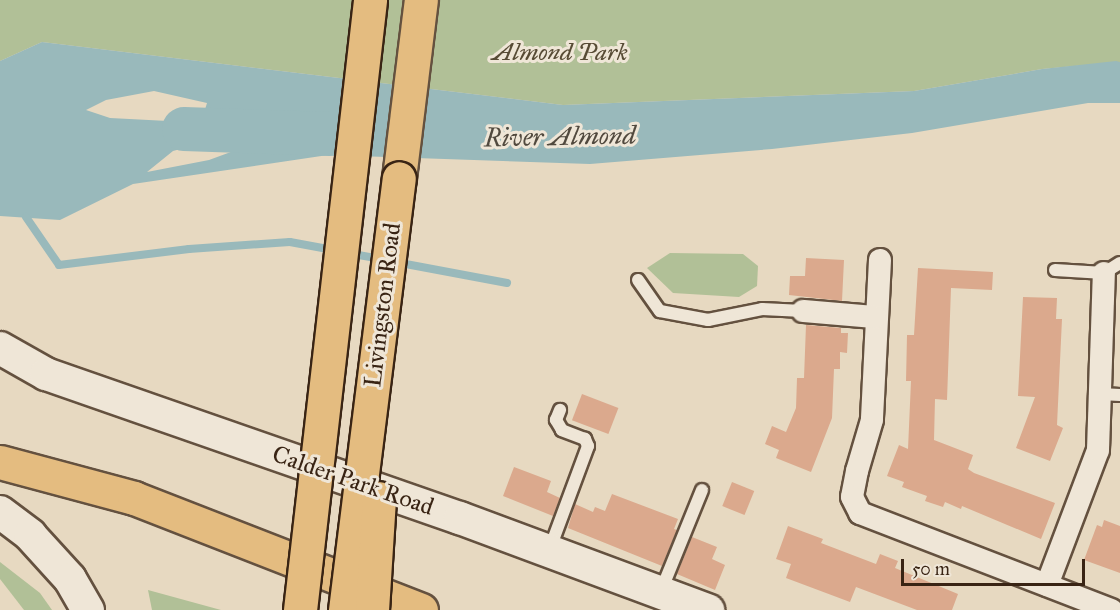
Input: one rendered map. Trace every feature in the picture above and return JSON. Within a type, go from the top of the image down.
[{"type":"main road","name":"Livingston Road","points":[[300,610],[370,0]]},
{"type":"main road","name":"Livingston Road","points":[[345,610],[421,0]]},
{"type":"main road","points":[[372,610],[399,178]]},
{"type":"main road","name":"Calder Park Road","points":[[0,348],[46,374],[549,550],[708,610]]},
{"type":"main road","points":[[0,462],[134,498],[421,610]]},
{"type":"main road","points":[[0,512],[30,535],[70,579],[88,610]]},
{"type":"street","points":[[880,260],[875,317],[872,420],[852,497],[860,513],[1106,609]]},
{"type":"street","points":[[1047,585],[1098,450],[1110,394],[1112,268]]},
{"type":"street","points":[[803,311],[875,317]]},
{"type":"lane","points":[[1055,270],[1112,268]]},
{"type":"lane","points":[[638,280],[660,311],[708,320],[762,309],[803,311]]},
{"type":"lane","points":[[549,550],[588,446],[585,439],[562,430],[556,420],[560,410]]},
{"type":"lane","points":[[661,591],[702,490]]},
{"type":"green space","name":"Almond Park","points":[[0,0],[1120,0],[1120,62],[1042,69],[914,91],[563,105],[42,42],[0,61]]},
{"type":"green space","points":[[670,253],[743,254],[758,266],[757,286],[739,297],[673,293],[647,268]]},
{"type":"green space","points":[[0,562],[40,593],[52,610],[24,610],[0,579]]},
{"type":"green space","points":[[148,590],[221,610],[152,610]]},
{"type":"water","points":[[42,42],[563,105],[914,91],[1042,69],[1116,61],[1120,62],[1120,103],[1088,103],[912,133],[772,149],[590,164],[328,155],[133,184],[60,220],[0,216],[0,61]],"holes":[[[154,91],[207,103],[203,116],[168,121],[110,118],[86,110],[106,100]],[[283,121],[258,142],[209,160],[147,172],[173,151]]]},
{"type":"building","points":[[806,258],[844,260],[842,301],[789,295],[790,276],[805,276]]},
{"type":"building","points":[[918,268],[993,272],[992,290],[951,288],[947,400],[935,399],[934,440],[973,455],[968,469],[974,473],[1055,503],[1041,539],[962,506],[961,509],[945,502],[943,507],[925,501],[927,496],[902,487],[904,482],[887,476],[899,445],[908,449],[911,381],[906,381],[907,335],[914,335]]},
{"type":"building","points":[[1023,297],[1057,298],[1056,319],[1062,319],[1057,425],[1063,428],[1050,461],[1016,448],[1035,397],[1018,396]]},
{"type":"building","points":[[806,325],[841,328],[841,333],[848,333],[847,353],[840,352],[840,369],[834,369],[832,418],[811,472],[776,458],[779,450],[765,444],[772,426],[786,432],[796,408],[797,378],[804,378]]},
{"type":"building","points":[[582,394],[618,408],[608,434],[572,420]]},
{"type":"building","points":[[514,467],[551,481],[547,492],[560,498],[553,516],[503,496]]},
{"type":"building","points":[[732,482],[754,491],[745,515],[722,506]]},
{"type":"building","points":[[612,494],[678,519],[674,529],[677,530],[662,566],[568,528],[575,504],[593,512],[595,507],[605,511]]},
{"type":"building","points":[[1104,520],[1120,526],[1120,573],[1084,560],[1097,525],[1102,527]]},
{"type":"building","points":[[788,526],[823,539],[821,543],[876,564],[880,554],[898,561],[895,568],[958,594],[952,610],[917,610],[856,587],[850,602],[786,578],[791,564],[776,559]]},
{"type":"building","points":[[692,537],[717,547],[712,559],[725,565],[715,590],[677,574]]},
{"type":"waterway","name":"River Almond","points":[[184,129],[330,134]]},
{"type":"waterway","points":[[26,217],[59,265],[189,249],[290,242],[333,250]]},
{"type":"waterway","points":[[347,253],[380,259]]},
{"type":"waterway","points":[[395,262],[507,283]]}]
